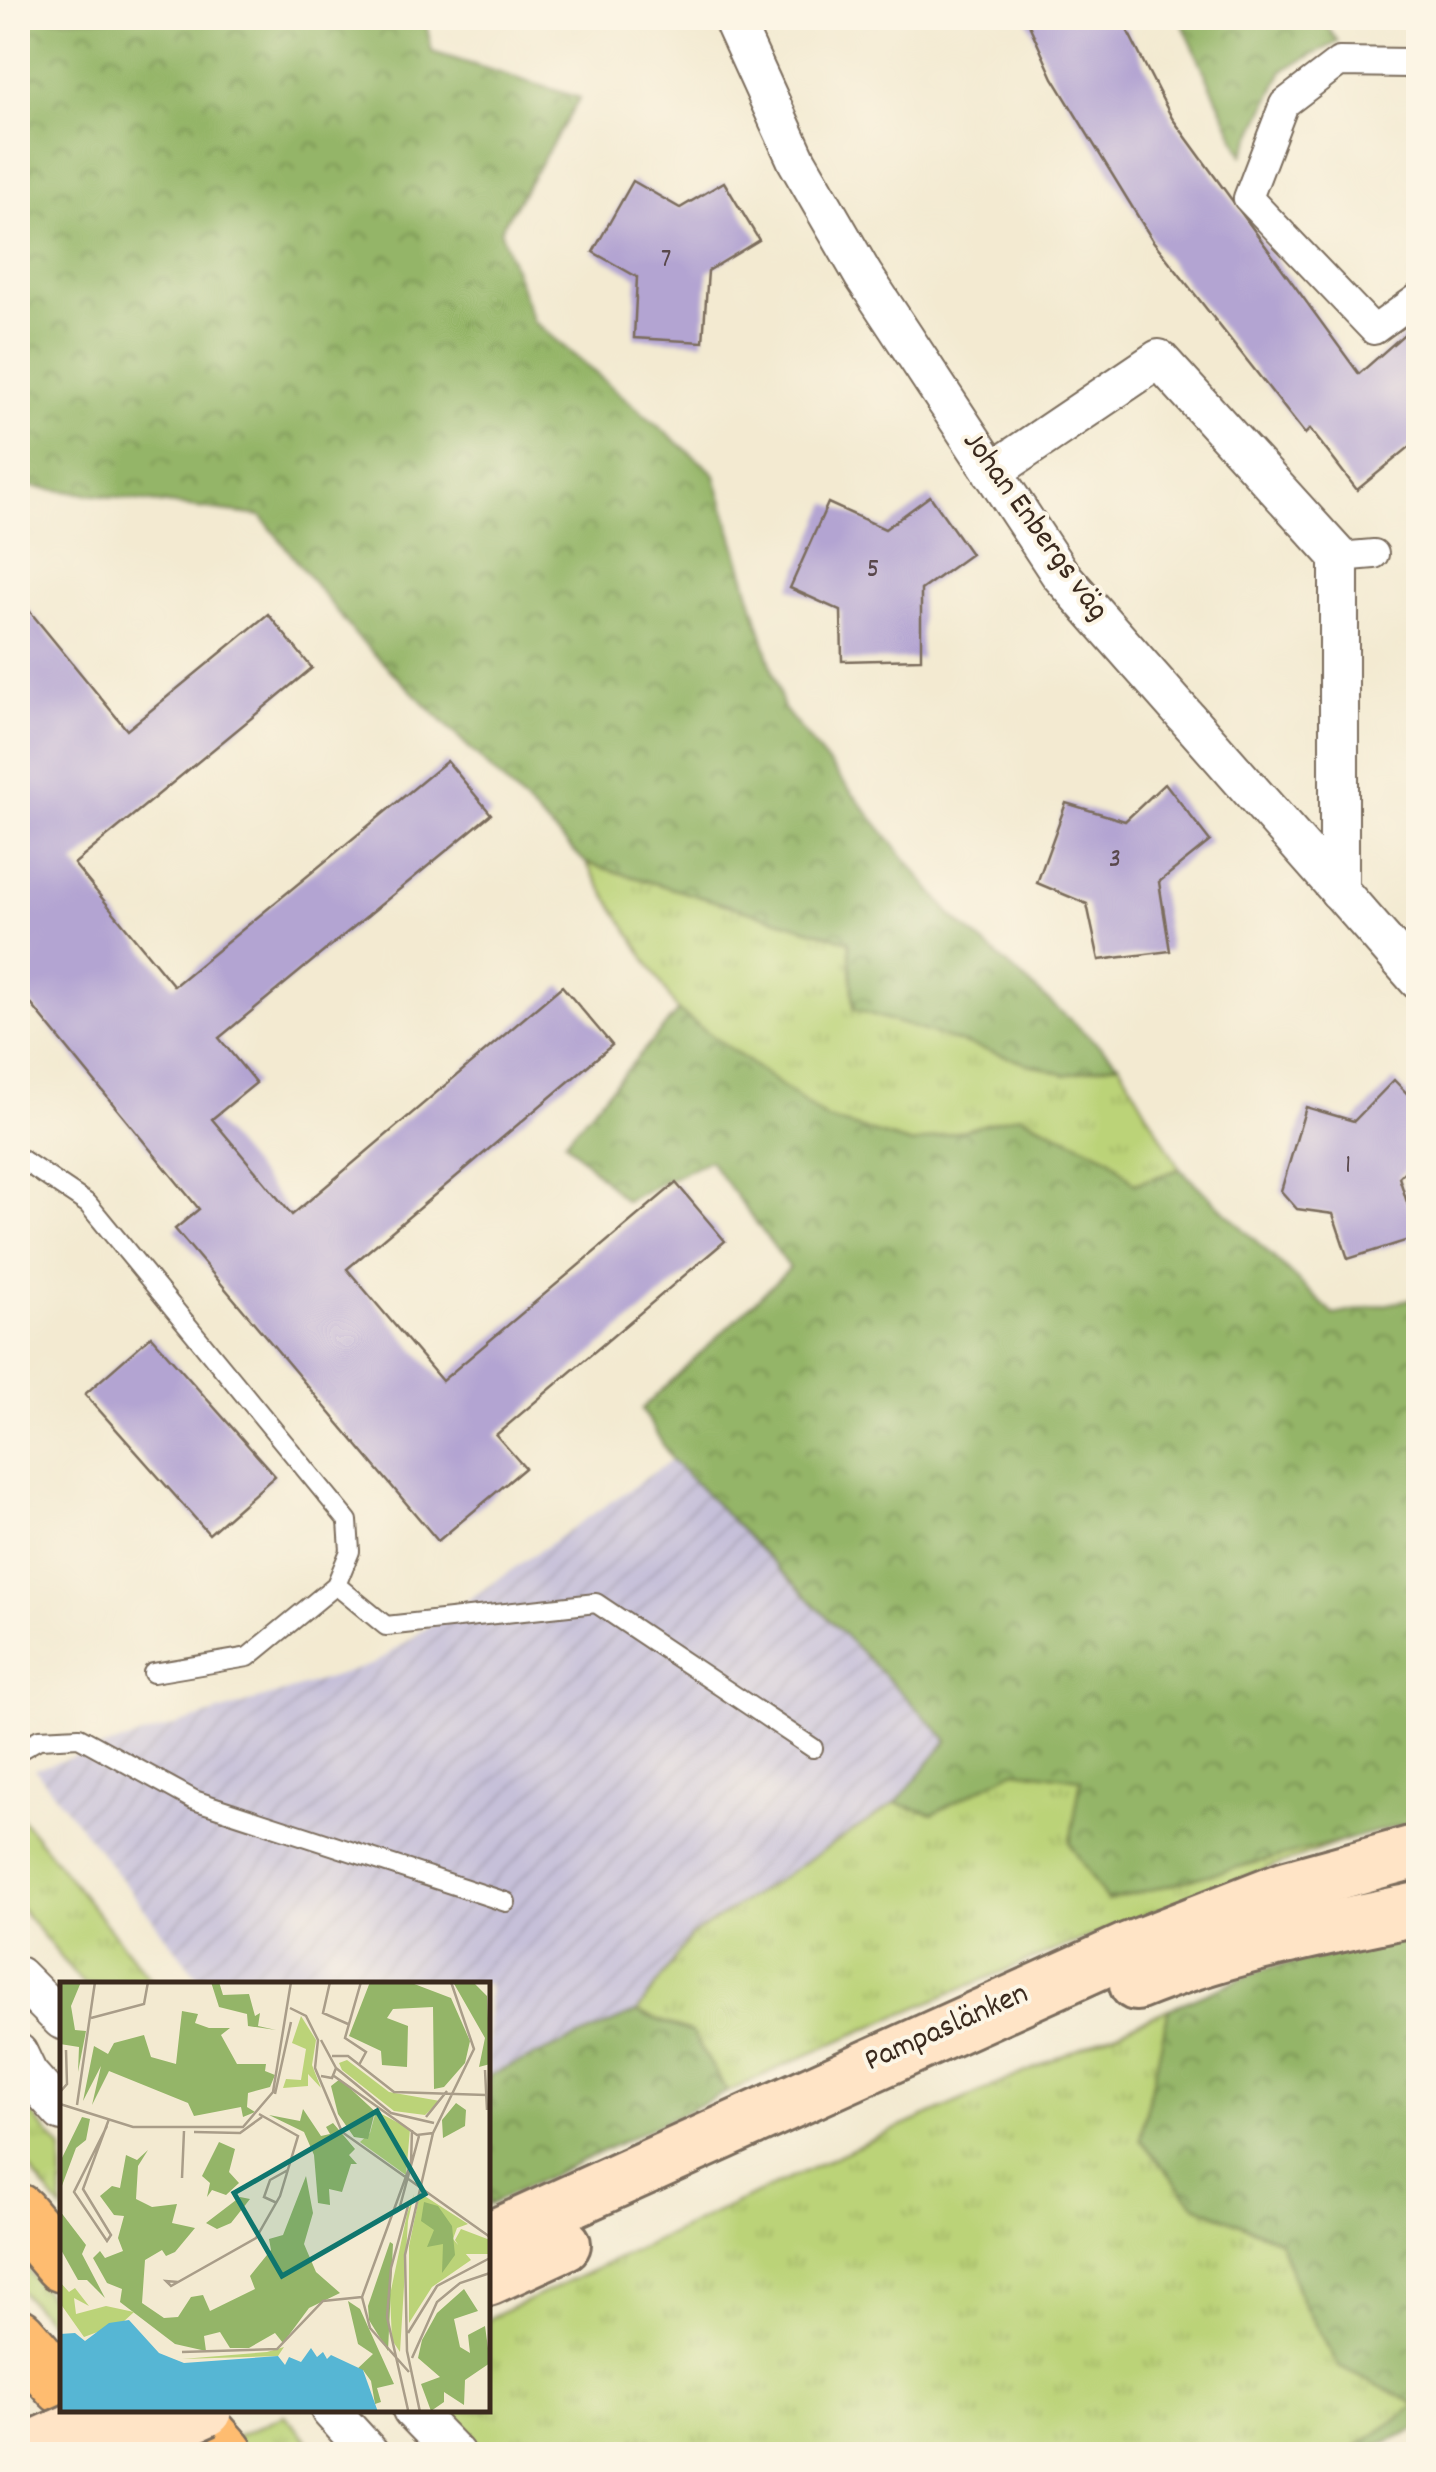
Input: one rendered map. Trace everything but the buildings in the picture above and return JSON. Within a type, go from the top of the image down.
[{"type":"highway","points":[[18,2212],[60,2262]]},
{"type":"highway","points":[[18,2336],[60,2384]]},
{"type":"highway","points":[[86,2412],[123,2454]]},
{"type":"highway","points":[[189,2412],[226,2454]]},
{"type":"main road","name":"Pampaslänken","points":[[490,2278],[1129,1950],[1287,1887],[1418,1850]]},
{"type":"main road","name":"Pampaslänken","points":[[490,2238],[851,2091],[1181,1966],[1418,1909]]},
{"type":"main road","points":[[19,2454],[113,2412]]},
{"type":"main road","points":[[108,2454],[202,2412]]},
{"type":"street","name":"Johan Enbergs väg","points":[[732,18],[797,162],[918,363],[1060,574],[1418,980]]},
{"type":"street","points":[[1418,70],[1410,63],[1339,62],[1284,104],[1248,198],[1374,330],[1418,298]]},
{"type":"street","points":[[992,472],[1159,359],[1357,555],[1339,891]]},
{"type":"street","points":[[18,1976],[60,2018]]},
{"type":"street","points":[[18,2054],[28,2074],[60,2110]]},
{"type":"street","points":[[332,2412],[370,2454]]},
{"type":"street","points":[[414,2412],[455,2454]]},
{"type":"lane","points":[[18,1156],[88,1204],[348,1521],[350,1551],[336,1585],[248,1658],[153,1673]]},
{"type":"lane","points":[[336,1585],[386,1626],[596,1603],[812,1748]]},
{"type":"lane","points":[[18,1752],[40,1739],[79,1737],[194,1800],[506,1902]]},
{"type":"shaded area","points":[[672,1460],[948,1741],[896,1803],[692,1936],[637,2012],[490,2075],[490,1982],[201,1982],[35,1769],[374,1664]]},
{"type":"green space","points":[[18,18],[425,18],[432,52],[580,98],[500,230],[533,321],[714,473],[784,709],[951,915],[1119,1063],[1065,1075],[854,1009],[849,941],[586,863],[357,637],[261,516],[18,485]]},
{"type":"green space","points":[[1180,18],[1321,18],[1338,42],[1283,70],[1243,155]]},
{"type":"green space","points":[[586,863],[849,941],[1065,1075],[1119,1063],[1180,1169],[1135,1184],[1109,1157],[1020,1115],[913,1144],[827,1119],[678,1011]]},
{"type":"green space","points":[[678,1011],[827,1119],[913,1144],[1019,1115],[1109,1157],[1135,1184],[1180,1169],[1334,1315],[1418,1298],[1418,1821],[1107,1901],[1070,1844],[1081,1779],[1015,1770],[933,1814],[896,1803],[948,1740],[672,1460],[642,1409],[790,1268],[709,1160],[625,1201],[565,1141]]},
{"type":"green space","points":[[1015,1770],[1081,1779],[1070,1844],[1107,1901],[1363,1834],[1042,1955],[727,2092],[692,2033],[637,2012],[691,1936],[896,1803],[933,1814]]},
{"type":"green space","points":[[18,1814],[152,1982],[81,1982],[18,1905]]},
{"type":"green space","points":[[1418,1936],[1418,2428],[1358,2454],[1346,2454],[1417,2405],[1339,2366],[1302,2302],[1279,2240],[1195,2205],[1140,2139],[1169,2009],[1264,1969]]},
{"type":"green space","points":[[1169,2009],[1140,2139],[1195,2205],[1279,2240],[1302,2302],[1339,2366],[1418,2405],[1346,2454],[479,2454],[438,2412],[490,2412],[490,2318],[874,2139]]},
{"type":"green space","points":[[637,2012],[692,2033],[727,2092],[490,2204],[490,2075]]},
{"type":"green space","points":[[18,2097],[60,2148],[60,2208],[18,2155]]},
{"type":"green space","points":[[18,2258],[60,2311],[60,2333],[18,2289]]},
{"type":"green space","points":[[284,2415],[321,2454],[248,2454],[234,2438]]}]
